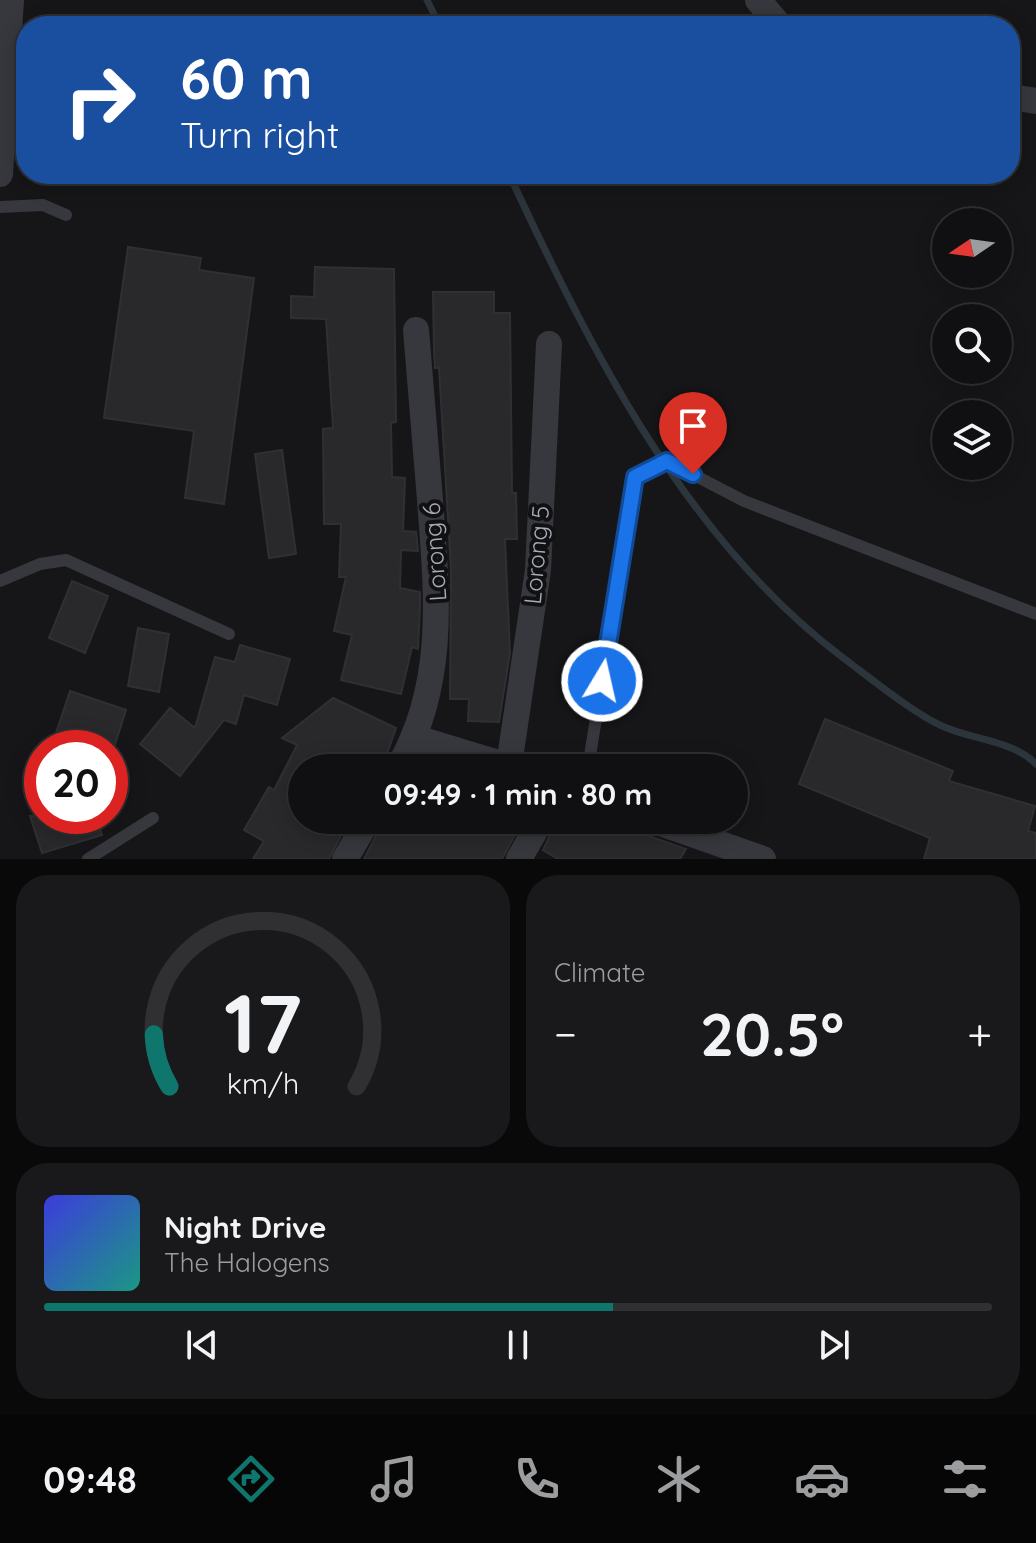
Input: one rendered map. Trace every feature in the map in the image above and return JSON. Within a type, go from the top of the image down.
[{"type":"street","points":[[0,174],[11,0]]},
{"type":"street","points":[[758,0],[772,16]]},
{"type":"street","name":"Lorong 6","points":[[406,754],[416,738],[432,677],[439,616],[416,330]]},
{"type":"street","name":"Lorong 5","points":[[514,754],[538,570],[549,344]]},
{"type":"street","points":[[416,738],[469,754]]},
{"type":"street","points":[[345,859],[360,834]]},
{"type":"street","points":[[519,859],[533,834]]},
{"type":"street","points":[[673,834],[694,848],[763,859]]},
{"type":"lane","points":[[0,207],[43,205],[66,215]]},
{"type":"lane","points":[[590,754],[635,477],[667,461],[744,501],[1036,614]]},
{"type":"lane","points":[[0,581],[40,564],[66,560],[229,634]]},
{"type":"lane","points":[[88,859],[153,818]]},
{"type":"building","points":[[128,247],[201,258],[199,270],[254,278],[224,504],[185,498],[194,431],[104,418]]},
{"type":"building","points":[[315,267],[394,269],[396,422],[391,423],[392,477],[405,478],[403,531],[416,532],[418,551],[401,550],[400,588],[420,592],[418,649],[412,647],[401,694],[341,680],[352,635],[334,631],[346,577],[339,577],[341,524],[324,524],[323,429],[333,428],[326,319],[291,318],[291,296],[314,297]]},
{"type":"building","points":[[433,292],[494,292],[494,313],[510,313],[512,493],[516,493],[517,539],[505,539],[510,653],[499,722],[468,721],[469,699],[450,699],[451,569],[439,368],[435,368]]},
{"type":"building","points":[[282,450],[296,554],[269,558],[255,454]]},
{"type":"building","points":[[72,581],[108,596],[85,653],[49,638]]},
{"type":"building","points":[[138,628],[169,634],[159,692],[128,686]]},
{"type":"building","points":[[240,645],[290,659],[277,705],[244,695],[236,724],[224,720],[180,776],[140,744],[170,708],[195,728],[215,657],[235,662]]},
{"type":"building","points":[[70,691],[126,710],[120,730],[57,730]]},
{"type":"building","points":[[333,698],[396,728],[387,754],[292,754],[297,745],[282,738]]},
{"type":"building","points":[[825,719],[953,771],[949,781],[1035,806],[1028,831],[1036,833],[1036,859],[924,859],[930,838],[799,784]]},
{"type":"building","points":[[288,763],[288,834],[342,834],[329,859],[253,859],[264,841],[244,830],[269,787],[274,790]]},
{"type":"building","points":[[36,834],[102,835],[42,853]]},
{"type":"building","points":[[377,834],[515,834],[502,859],[364,859]]},
{"type":"building","points":[[550,834],[645,834],[686,849],[680,859],[558,859],[543,850]]},
{"type":"waterway","points":[[427,0],[435,16]]},
{"type":"waterway","points":[[514,184],[573,307],[609,373],[689,498],[735,556],[786,609],[842,657],[905,704],[942,726],[1004,745],[1036,764]]},
{"type":"route","points":[[602,681],[635,477],[667,461],[693,474]]}]
